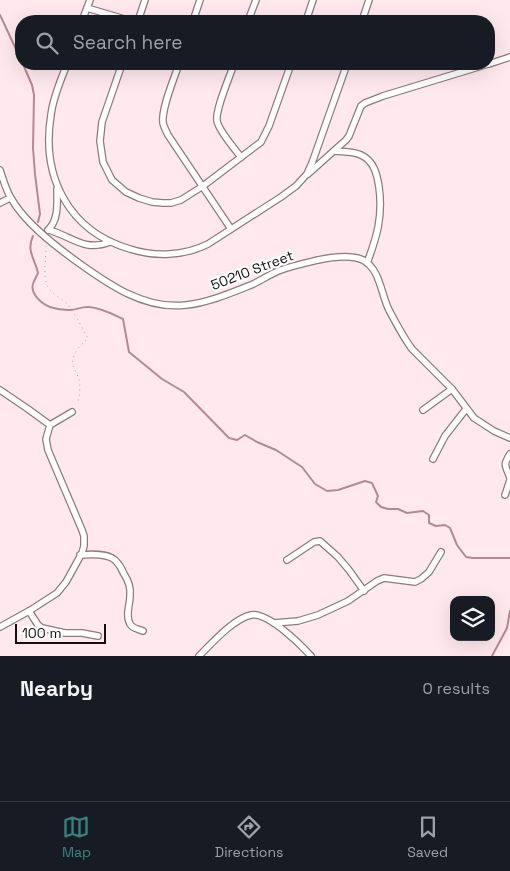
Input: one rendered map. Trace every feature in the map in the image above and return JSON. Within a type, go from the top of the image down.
[{"type":"street","points":[[84,15],[90,0]]},
{"type":"street","points":[[140,15],[145,0]]},
{"type":"street","points":[[195,15],[200,0]]},
{"type":"street","points":[[250,15],[256,0]]},
{"type":"street","points":[[308,15],[313,0]]},
{"type":"street","points":[[364,15],[369,0]]},
{"type":"street","points":[[87,8],[111,15]]},
{"type":"street","points":[[495,62],[510,56]]},
{"type":"street","points":[[65,70],[50,117],[49,146],[57,185],[66,204],[78,219],[110,242],[157,254],[183,253],[200,248],[219,238],[281,197],[303,180],[346,140],[361,106],[365,103],[469,70]]},
{"type":"street","points":[[120,70],[100,131],[100,148],[103,162],[112,180],[126,192],[139,198],[163,204],[176,202],[203,186],[261,142],[266,134],[289,70]]},
{"type":"street","points":[[177,70],[165,107],[163,122],[168,135],[231,229]]},
{"type":"street","points":[[232,70],[217,118],[220,128],[241,157]]},
{"type":"street","points":[[303,180],[312,163],[345,70]]},
{"type":"street","points":[[334,152],[350,152],[362,155],[372,163],[375,169],[381,202],[381,215],[367,264],[374,271],[388,308],[407,342],[452,389],[471,416],[494,431],[510,438]]},
{"type":"street","name":"50210 Street","points":[[0,170],[10,198],[18,210],[45,236],[101,279],[121,291],[150,303],[187,305],[208,300],[245,287],[279,271],[322,259],[345,256],[362,260],[367,264]]},
{"type":"street","points":[[45,236],[56,218],[57,185]]},
{"type":"street","points":[[0,203],[10,198]]},
{"type":"street","points":[[49,230],[85,245],[94,246],[110,242]]},
{"type":"street","points":[[423,410],[452,389]]},
{"type":"street","points":[[0,390],[50,425]]},
{"type":"street","points":[[433,459],[445,436],[466,409]]},
{"type":"street","points":[[0,627],[50,598],[61,589],[84,546],[84,536],[48,450],[46,439],[50,425],[72,412]]},
{"type":"street","points":[[504,495],[510,479],[505,468],[505,462],[510,454]]},
{"type":"street","points":[[287,560],[314,542],[320,542],[338,557],[364,591]]},
{"type":"street","points":[[274,623],[307,619],[318,615],[348,601],[384,578],[415,582],[429,572],[441,552]]},
{"type":"street","points":[[80,555],[106,556],[118,562],[126,576],[130,590],[127,614],[129,622],[134,628],[143,631]]},
{"type":"street","points":[[29,611],[42,628],[65,633],[86,633],[98,636]]},
{"type":"street","points":[[199,656],[223,632],[250,615],[262,616],[274,623],[301,645],[311,656]]},
{"type":"path","points":[[45,236],[47,286],[55,296],[66,304],[88,338],[76,350],[74,357],[73,365],[79,379],[78,404]]},
{"type":"waterway","points":[[0,15],[15,47]]},
{"type":"waterway","points":[[26,70],[34,95],[33,148],[40,214],[38,222]]},
{"type":"waterway","points":[[33,236],[30,246],[38,273],[33,283],[33,291],[37,298],[52,308],[70,310],[84,307],[94,308],[123,319],[129,352],[162,379],[184,392],[229,438],[237,440],[245,435],[276,450],[302,467],[315,484],[327,491],[338,490],[365,481],[372,483],[378,496],[376,502],[381,507],[398,509],[407,513],[423,511],[429,515],[429,523],[436,526],[445,525],[450,528],[457,545],[466,557],[510,558]]},
{"type":"waterway","points":[[492,656],[507,628],[510,611]]}]
